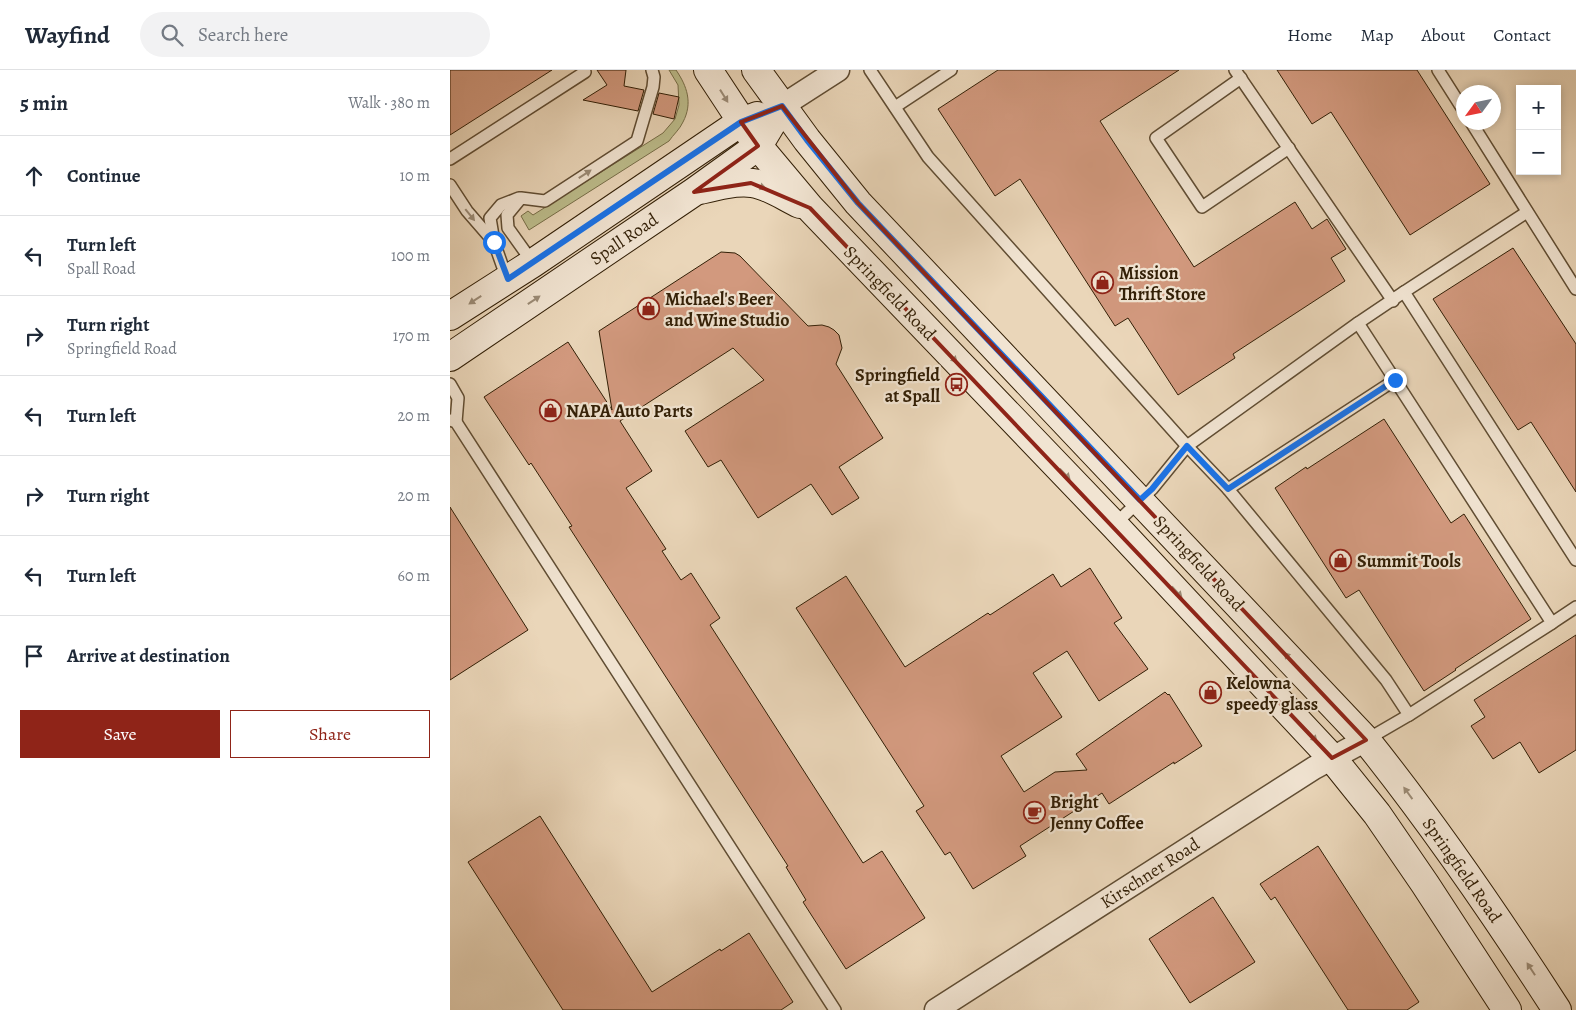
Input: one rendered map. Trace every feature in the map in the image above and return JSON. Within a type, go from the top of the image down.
[{"type":"main road","name":"Springfield Road","points":[[708,70],[758,146],[810,208],[1114,525],[1332,758],[1383,822],[1426,884],[1507,1010]]},
{"type":"main road","name":"Springfield Road","points":[[756,70],[807,140],[858,203],[1366,740],[1416,803],[1520,953],[1557,1010]]},
{"type":"main road","name":"Spall Road","points":[[450,316],[533,263],[741,122],[782,106]]},
{"type":"main road","name":"Spall Road","points":[[450,356],[694,192],[758,146],[782,106]]},
{"type":"main road","points":[[694,192],[718,186],[751,183],[762,186],[810,208]]},
{"type":"street","name":"Spall Road","points":[[782,106],[838,70]]},
{"type":"street","name":"Kirschner Road","points":[[936,1010],[1332,758],[1366,740]]},
{"type":"lane","points":[[508,279],[494,242],[490,218],[501,205],[521,198],[545,201],[637,141],[653,87],[654,77],[652,70]]},
{"type":"lane","points":[[870,70],[928,157],[1187,446],[1228,489],[1386,680],[1409,715]]},
{"type":"lane","points":[[895,106],[950,70]]},
{"type":"lane","points":[[1438,70],[1456,98]]},
{"type":"lane","points":[[450,159],[585,72]]},
{"type":"lane","points":[[1289,148],[1202,207],[1156,138],[1238,74],[1289,148],[1392,301]]},
{"type":"lane","points":[[1476,130],[1576,289]]},
{"type":"lane","points":[[450,184],[467,211],[494,242]]},
{"type":"lane","points":[[521,198],[507,215],[508,228],[533,263]]},
{"type":"lane","points":[[1114,525],[1152,489],[1187,446],[1404,292],[1527,212]]},
{"type":"lane","points":[[1404,292],[1576,560]]},
{"type":"lane","points":[[1358,324],[1552,623]]},
{"type":"lane","points":[[1228,489],[1395,380]]},
{"type":"lane","points":[[450,384],[458,398],[453,421],[836,1010]]},
{"type":"lane","points":[[1366,740],[1409,715],[1576,607]]},
{"type":"highlighted area","points":[[782,106],[858,203],[1366,740],[1332,758],[810,208],[751,183],[694,192],[758,146],[741,122]]},
{"type":"green space","points":[[669,70],[676,70],[686,88],[688,108],[683,122],[669,141],[529,230],[521,216],[528,211],[533,215],[663,133],[675,119],[679,105],[678,85]]},
{"type":"building","points":[[450,70],[552,70],[450,135]]},
{"type":"building","points":[[597,70],[626,70],[624,86],[644,90],[638,111],[583,100],[607,85]]},
{"type":"building","points":[[998,70],[1179,70],[1100,121],[1194,267],[1295,202],[1312,229],[1327,219],[1346,249],[1331,258],[1345,281],[1233,354],[1235,358],[1178,395],[1128,318],[1115,326],[1020,179],[995,196],[938,109]]},
{"type":"building","points":[[1277,70],[1417,70],[1490,184],[1410,235],[1331,112],[1312,124]]},
{"type":"building","points":[[659,93],[679,97],[674,119],[653,114]]},
{"type":"building","points":[[1513,248],[1576,344],[1576,492],[1531,422],[1518,430],[1433,299]]},
{"type":"building","points":[[721,252],[735,253],[740,256],[808,326],[822,325],[829,327],[839,335],[842,348],[836,364],[883,438],[839,467],[859,498],[832,515],[811,484],[758,518],[721,460],[708,467],[685,431],[764,380],[733,348],[620,421],[652,471],[626,488],[666,549],[662,551],[681,580],[691,573],[720,618],[710,625],[863,863],[882,851],[925,918],[846,969],[803,902],[806,900],[786,867],[788,866],[569,527],[572,526],[531,463],[529,465],[484,397],[568,342],[612,410],[599,331]]},
{"type":"building","points":[[1384,419],[1451,523],[1464,514],[1531,619],[1424,691],[1359,590],[1346,598],[1275,488]]},
{"type":"building","points":[[450,507],[528,630],[450,680]]},
{"type":"building","points":[[1090,568],[1122,618],[1114,623],[1148,669],[1099,701],[1067,651],[1033,673],[1062,717],[1001,756],[1024,792],[1055,772],[1087,770],[1076,754],[1165,692],[1169,694],[1202,746],[1109,804],[1102,793],[1020,846],[1026,856],[973,889],[950,852],[945,855],[916,811],[924,806],[796,608],[846,576],[905,667],[988,613],[990,615],[1053,574],[1061,587]]},
{"type":"building","points":[[1576,635],[1576,750],[1539,773],[1520,742],[1493,759],[1471,726],[1485,717],[1474,700]]},
{"type":"building","points":[[540,816],[652,992],[749,933],[793,1002],[781,1010],[563,1010],[468,862]]},
{"type":"building","points":[[1318,846],[1419,1002],[1407,1010],[1348,1010],[1275,897],[1271,900],[1260,884]]},
{"type":"building","points":[[1213,897],[1255,962],[1190,1003],[1149,939]]},
{"type":"place","name":"Mission Thrift Store","points":[[1103,283]]},
{"type":"place","name":"Michael's Beer and Wine Studio","points":[[649,309]]},
{"type":"place","name":"Springfield at Spall","points":[[956,385]]},
{"type":"place","name":"NAPA Auto Parts","points":[[550,411]]},
{"type":"place","name":"Summit Tools","points":[[1341,561]]},
{"type":"place","name":"Kelowna speedy glass","points":[[1210,693]]},
{"type":"place","name":"Bright Jenny Coffee","points":[[1034,812]]},
{"type":"route","points":[[494,242],[508,279],[741,122],[782,106],[858,203],[1140,500],[1152,489],[1187,446],[1228,489],[1395,380]]}]
